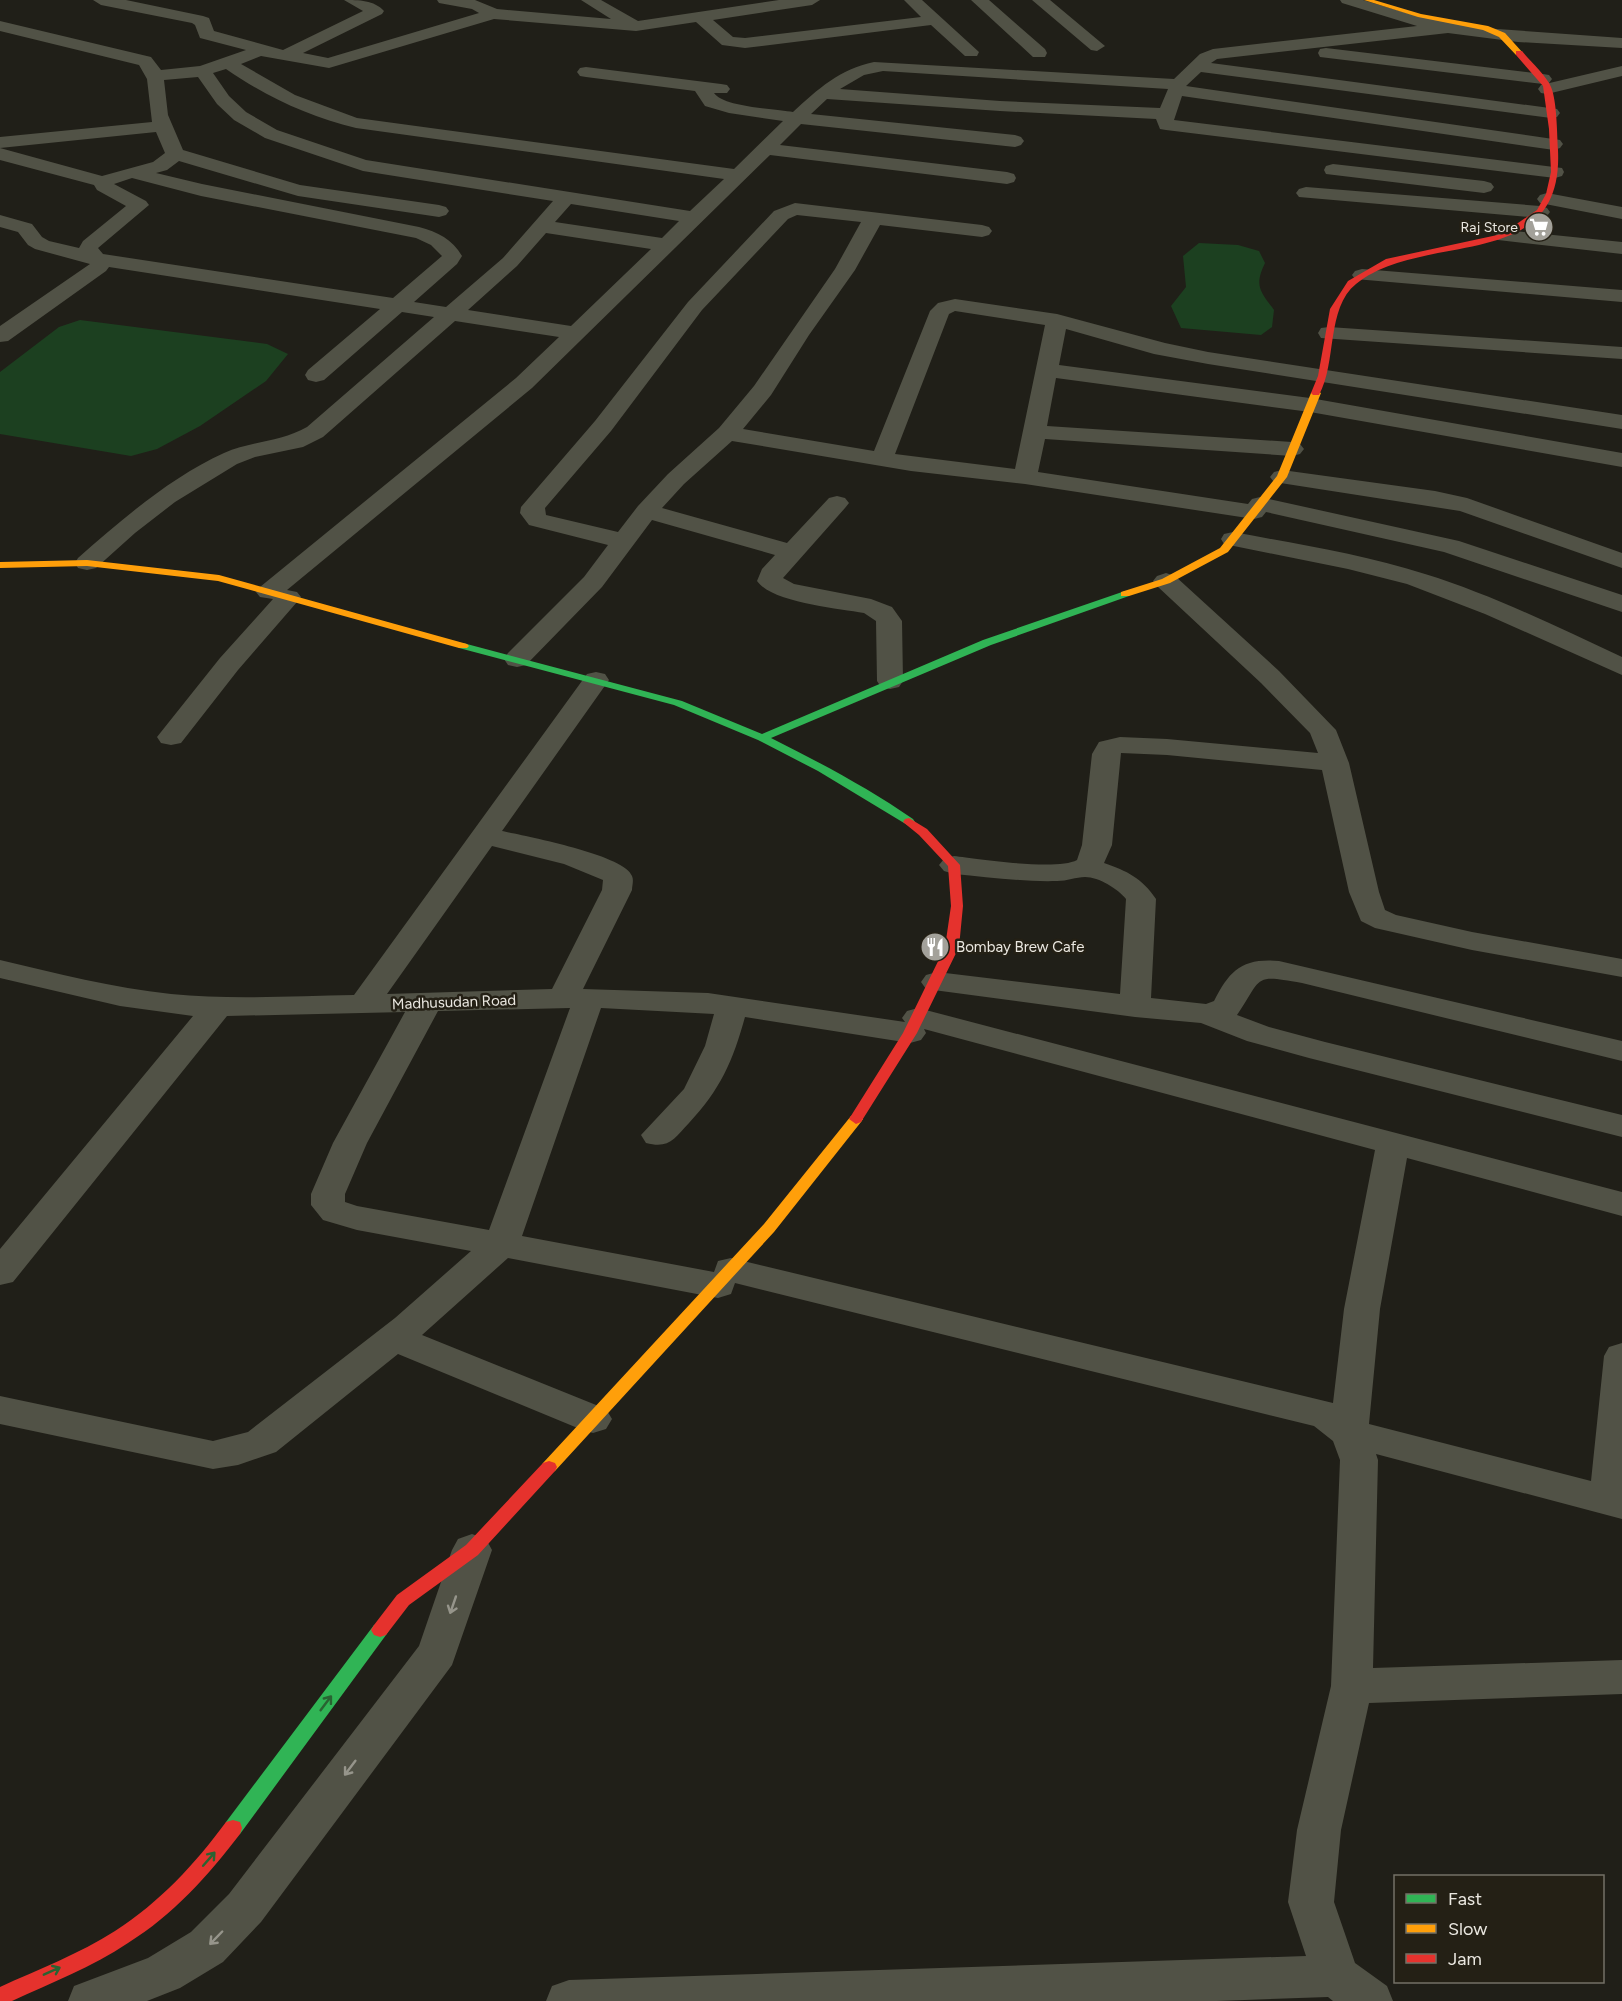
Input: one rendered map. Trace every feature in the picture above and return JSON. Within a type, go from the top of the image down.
[{"type":"street","points":[[101,0],[197,19],[203,22],[206,34],[268,51],[329,63],[493,14],[636,26],[812,0]]},
{"type":"street","points":[[285,55],[376,11],[352,0]]},
{"type":"street","points":[[445,0],[476,5],[493,14]]},
{"type":"street","points":[[589,0],[636,26]]},
{"type":"street","points":[[912,0],[971,52]]},
{"type":"street","points":[[980,0],[1039,53]]},
{"type":"street","points":[[1040,0],[1097,46]]},
{"type":"street","points":[[1348,0],[1388,15],[1447,28],[1502,35],[1622,43]]},
{"type":"street","points":[[1367,0],[1420,16],[1485,27],[1502,35],[1545,84],[1551,113],[1555,172],[1546,202],[1505,236]]},
{"type":"street","points":[[700,17],[728,41],[745,43],[935,20]]},
{"type":"street","points":[[0,26],[146,61],[155,76],[159,115],[175,154]]},
{"type":"street","points":[[1447,28],[1223,51],[1206,58],[1177,87],[1167,114],[1166,125],[1555,172]]},
{"type":"street","points":[[1270,47],[1545,84],[1622,72]]},
{"type":"street","points":[[155,76],[203,71],[252,53],[268,51]]},
{"type":"street","points":[[226,62],[259,85],[331,116],[356,123],[739,175]]},
{"type":"street","points":[[171,736],[229,664],[278,594],[524,383],[766,149],[807,103],[851,72],[862,68],[883,66],[1177,87],[1554,144]]},
{"type":"street","points":[[1197,66],[1551,113]]},
{"type":"street","points":[[203,71],[233,111],[261,128],[363,165],[695,218]]},
{"type":"street","points":[[586,72],[733,90]]},
{"type":"street","points":[[701,87],[711,102],[719,106],[807,103],[1000,106],[1167,114]]},
{"type":"street","points":[[807,103],[1015,141]]},
{"type":"street","points":[[0,142],[164,126]]},
{"type":"street","points":[[766,149],[1007,178]]},
{"type":"street","points":[[0,154],[104,182]]},
{"type":"street","points":[[104,182],[109,178],[164,165],[175,154]]},
{"type":"street","points":[[175,154],[298,190],[439,211]]},
{"type":"street","points":[[1333,170],[1504,189]]},
{"type":"street","points":[[131,172],[201,190],[429,236],[449,250],[452,256],[450,260],[316,375]]},
{"type":"street","points":[[2,333],[99,267],[101,263],[99,259],[88,249],[90,245],[139,205],[104,186],[104,182]]},
{"type":"street","points":[[1527,192],[1546,202]]},
{"type":"street","points":[[1306,193],[1546,202],[1622,213]]},
{"type":"street","points":[[87,563],[126,528],[167,497],[229,459],[239,454],[304,439],[510,262],[567,198]]},
{"type":"street","points":[[624,541],[538,520],[532,513],[533,507],[603,426],[695,306],[780,215],[795,210],[807,210],[982,231]]},
{"type":"street","points":[[517,659],[593,582],[646,511],[676,479],[727,433],[763,390],[799,334],[845,270],[873,219]]},
{"type":"street","points":[[0,221],[25,228],[35,241],[42,245],[99,259],[576,333]]},
{"type":"street","points":[[540,226],[666,245]]},
{"type":"street","points":[[762,738],[890,681],[1059,614],[1166,581],[1224,550],[1282,477],[1323,376],[1334,309],[1352,283],[1362,275],[1389,261],[1505,236],[1622,249]]},
{"type":"street","points":[[1362,275],[1622,296]]},
{"type":"street","points":[[882,459],[939,311],[955,305],[1057,320],[1162,350],[1622,422]]},
{"type":"street","points":[[1025,477],[1057,320]]},
{"type":"street","points":[[1329,333],[1622,353]]},
{"type":"street","points":[[1046,370],[1310,405],[1622,459]]},
{"type":"street","points":[[1036,432],[1293,450]]},
{"type":"street","points":[[727,433],[882,459],[1257,508],[1450,546],[1622,604]]},
{"type":"street","points":[[1282,477],[1435,498],[1467,505],[1622,561]]},
{"type":"street","points":[[837,503],[821,524],[771,574],[770,581],[775,586],[786,590],[871,607],[883,612],[889,621],[890,681]]},
{"type":"street","points":[[646,511],[791,552]]},
{"type":"street","points":[[1233,539],[1349,562],[1454,592],[1622,667]]},
{"type":"street","points":[[0,565],[87,563],[219,578],[678,703],[762,738],[874,798],[923,832],[954,865],[957,906],[952,947],[937,982],[914,1025],[860,1113],[769,1228],[472,1550],[403,1600],[220,1846],[182,1890],[137,1927],[91,1954],[0,1997]]},
{"type":"street","points":[[1166,581],[1270,677],[1322,730],[1332,749],[1364,892],[1372,915],[1386,922],[1472,941],[1622,968]]},
{"type":"street","points":[[363,1005],[596,680]]},
{"type":"street","points":[[954,865],[1058,872],[1076,872],[1086,867],[1093,860],[1097,845],[1106,753],[1109,748],[1120,745],[1167,747],[1335,764]]},
{"type":"street","points":[[0,1410],[213,1455],[238,1451],[262,1442],[394,1338],[501,1245],[576,998],[618,890],[618,877],[610,870],[589,862],[486,836]]},
{"type":"street","points":[[1086,867],[1127,882],[1136,889],[1141,899],[1135,1006]]},
{"type":"street","name":"Madhusudan Road","points":[[0,969],[97,993],[145,1001],[218,1006],[363,1005],[576,998],[643,999],[914,1025],[1393,1143],[1622,1204]]},
{"type":"street","points":[[1207,1014],[1226,1008],[1241,980],[1253,972],[1273,969],[1622,1051]]},
{"type":"street","points":[[937,982],[1207,1014],[1258,1034],[1320,1051],[1622,1126]]},
{"type":"street","points":[[427,1002],[350,1143],[328,1194],[328,1205],[335,1212],[501,1245],[725,1277],[1326,1415],[1349,1433],[1615,1502],[1622,1356]]},
{"type":"street","points":[[3,1265],[218,1006]]},
{"type":"street","points":[[658,1135],[698,1094],[721,1046],[732,1006]]},
{"type":"street","points":[[569,2001],[1353,1989],[1311,1902],[1319,1830],[1352,1686],[1359,1460],[1349,1433],[1362,1309],[1393,1143]]},
{"type":"street","points":[[394,1338],[593,1419]]},
{"type":"street","points":[[91,2001],[164,1973],[207,1947],[245,1908],[437,1653],[472,1550]]},
{"type":"street","points":[[1352,1686],[1622,1677]]},
{"type":"shaded area","points":[[1199,243],[1238,245],[1259,251],[1265,263],[1259,283],[1265,298],[1274,310],[1272,327],[1261,335],[1181,328],[1171,306],[1186,287],[1183,256]]},
{"type":"shaded area","points":[[80,320],[267,344],[288,354],[266,381],[200,426],[157,449],[131,456],[0,434],[0,372],[59,327]]},
{"type":"traffic: fast","points":[[762,738],[987,642],[1125,594]]},
{"type":"traffic: fast","points":[[463,646],[678,703],[762,738],[822,768],[874,798],[909,822]]},
{"type":"traffic: fast","points":[[233,1828],[380,1630]]},
{"type":"traffic: slow","points":[[1367,0],[1420,16],[1485,28],[1502,35],[1519,53]]},
{"type":"traffic: slow","points":[[1125,594],[1166,581],[1224,550],[1282,477],[1316,393]]},
{"type":"traffic: slow","points":[[0,565],[87,563],[219,578],[463,646]]},
{"type":"traffic: slow","points":[[549,1467],[769,1228],[856,1119]]},
{"type":"traffic: jam","points":[[1316,393],[1323,376],[1334,309],[1351,283],[1389,261],[1505,236],[1540,212],[1550,194],[1555,172],[1553,129],[1547,86],[1519,53]]},
{"type":"traffic: jam","points":[[856,1119],[910,1033],[952,947],[957,906],[954,865],[923,832],[909,822]]},
{"type":"traffic: jam","points":[[380,1630],[403,1600],[472,1550],[549,1467]]},
{"type":"traffic: jam","points":[[0,1997],[106,1947],[138,1926],[189,1881],[233,1828]]},
{"type":"place","name":"Raj Store","points":[[1539,227]]},
{"type":"place","name":"Bombay Brew Cafe","points":[[935,947]]}]
